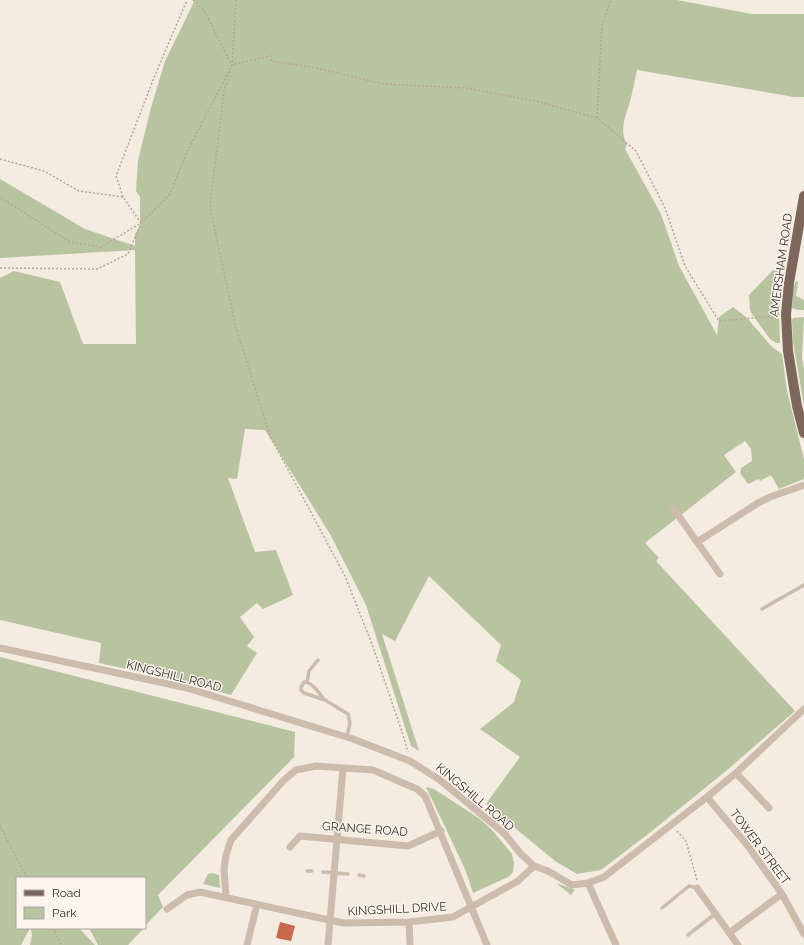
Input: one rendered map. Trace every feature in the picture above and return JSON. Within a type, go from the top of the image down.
[{"type":"main road","name":"AMERSHAM ROAD","points":[[804,196],[786,314],[788,351],[797,406],[804,433]]},
{"type":"street","points":[[697,542],[770,496],[804,485]]},
{"type":"street","points":[[673,508],[720,574]]},
{"type":"street","name":"KINGSHILL ROAD","points":[[0,648],[187,688],[346,737],[410,761],[440,780],[505,834],[520,853],[534,866],[548,871],[572,885],[588,883],[604,876],[736,773],[804,709]]},
{"type":"street","points":[[226,898],[224,869],[226,855],[231,840],[284,780],[296,770],[316,766],[373,770],[417,789],[425,796],[487,945]]},
{"type":"street","points":[[328,945],[344,768]]},
{"type":"street","points":[[736,773],[769,808]]},
{"type":"street","name":"TOWER STREET","points":[[707,797],[748,846],[782,894],[804,934]]},
{"type":"street","name":"GRANGE ROAD","points":[[290,847],[300,836],[408,846],[440,831]]},
{"type":"street","name":"KINGSHILL DRIVE","points":[[168,909],[187,895],[200,892],[343,923],[408,922],[452,917],[518,881],[534,866]]},
{"type":"street","points":[[588,883],[616,945]]},
{"type":"street","points":[[697,888],[738,945]]},
{"type":"street","points":[[729,933],[782,894]]},
{"type":"street","points":[[247,945],[257,904]]},
{"type":"street","points":[[408,922],[410,945]]},
{"type":"lane","points":[[762,609],[804,585]]},
{"type":"lane","points":[[307,682],[309,671],[318,660]]},
{"type":"lane","points":[[307,682],[304,682],[301,687],[301,690],[304,693],[325,700],[348,714],[350,723],[346,737]]},
{"type":"lane","points":[[307,682],[311,684],[325,700]]},
{"type":"lane","points":[[307,871],[312,871]]},
{"type":"lane","points":[[323,872],[348,874]]},
{"type":"lane","points":[[359,875],[364,876]]},
{"type":"lane","points":[[662,908],[689,886],[697,888]]},
{"type":"lane","points":[[688,935],[715,914]]},
{"type":"path","points":[[141,223],[123,197],[116,176],[153,80],[187,0]]},
{"type":"path","points":[[193,0],[205,12],[232,65]]},
{"type":"path","points":[[236,0],[232,65],[224,91],[210,208],[236,327],[270,436],[345,576],[377,658],[403,735],[410,761]]},
{"type":"path","points":[[597,118],[602,24],[611,0]]},
{"type":"path","points":[[0,197],[70,242],[101,247],[141,223],[170,194],[187,152],[232,65],[271,56],[271,61],[317,68],[383,84],[468,88],[539,102],[597,118],[636,151],[665,208],[685,266],[719,321],[786,314]]},
{"type":"path","points":[[0,159],[44,171],[79,191],[123,197]]},
{"type":"path","points":[[0,268],[97,269],[128,254],[141,223]]},
{"type":"path","points":[[672,824],[686,841],[697,876],[697,888]]},
{"type":"path","points":[[0,826],[26,877]]},
{"type":"path","points":[[53,929],[61,945]]},
{"type":"green space","points":[[195,0],[677,0],[752,14],[804,14],[804,97],[794,97],[637,70],[623,127],[624,139],[627,144],[625,149],[661,214],[679,266],[717,335],[719,317],[733,307],[746,317],[772,347],[782,354],[787,391],[804,459],[804,479],[779,489],[771,475],[760,481],[759,479],[748,484],[740,473],[741,468],[752,461],[751,449],[745,441],[724,455],[736,472],[645,543],[659,558],[656,561],[795,711],[726,771],[601,870],[577,874],[555,861],[486,804],[520,757],[480,729],[514,702],[521,680],[496,661],[501,645],[429,576],[395,641],[382,634],[419,751],[411,746],[366,605],[330,534],[265,430],[245,429],[237,479],[228,478],[255,552],[276,550],[293,595],[263,609],[257,603],[240,617],[254,637],[247,646],[257,653],[231,695],[212,690],[205,686],[99,663],[101,643],[0,620],[0,278],[14,271],[60,282],[83,344],[136,344],[135,250],[0,258],[0,179],[85,229],[135,246],[135,234],[140,226],[140,197],[136,191],[138,161],[150,111],[165,61]]},
{"type":"green space","points":[[773,270],[783,273],[779,310],[780,343],[776,343],[770,339],[750,310],[749,295]]},
{"type":"green space","points":[[796,281],[798,282],[796,296],[804,300],[804,310],[792,308],[793,289]]},
{"type":"green space","points":[[804,317],[802,359],[804,369],[804,406],[793,342],[792,320],[793,318]]},
{"type":"green space","points":[[0,657],[295,732],[294,757],[158,895],[163,907],[146,925],[146,877],[16,877],[16,929],[29,929],[21,945],[0,945]]},
{"type":"green space","points":[[426,787],[434,789],[480,819],[492,830],[512,854],[514,863],[513,872],[508,877],[473,893],[465,869]]},
{"type":"green space","points":[[212,873],[219,875],[220,888],[203,884],[208,874]]},
{"type":"green space","points":[[556,883],[573,889],[575,890],[571,895]]},
{"type":"green space","points":[[31,929],[80,929],[95,945],[30,945],[32,936]]},
{"type":"green space","points":[[90,929],[143,929],[128,945],[98,945]]},
{"type":"building","points":[[280,922],[295,926],[291,941],[276,938]]}]
